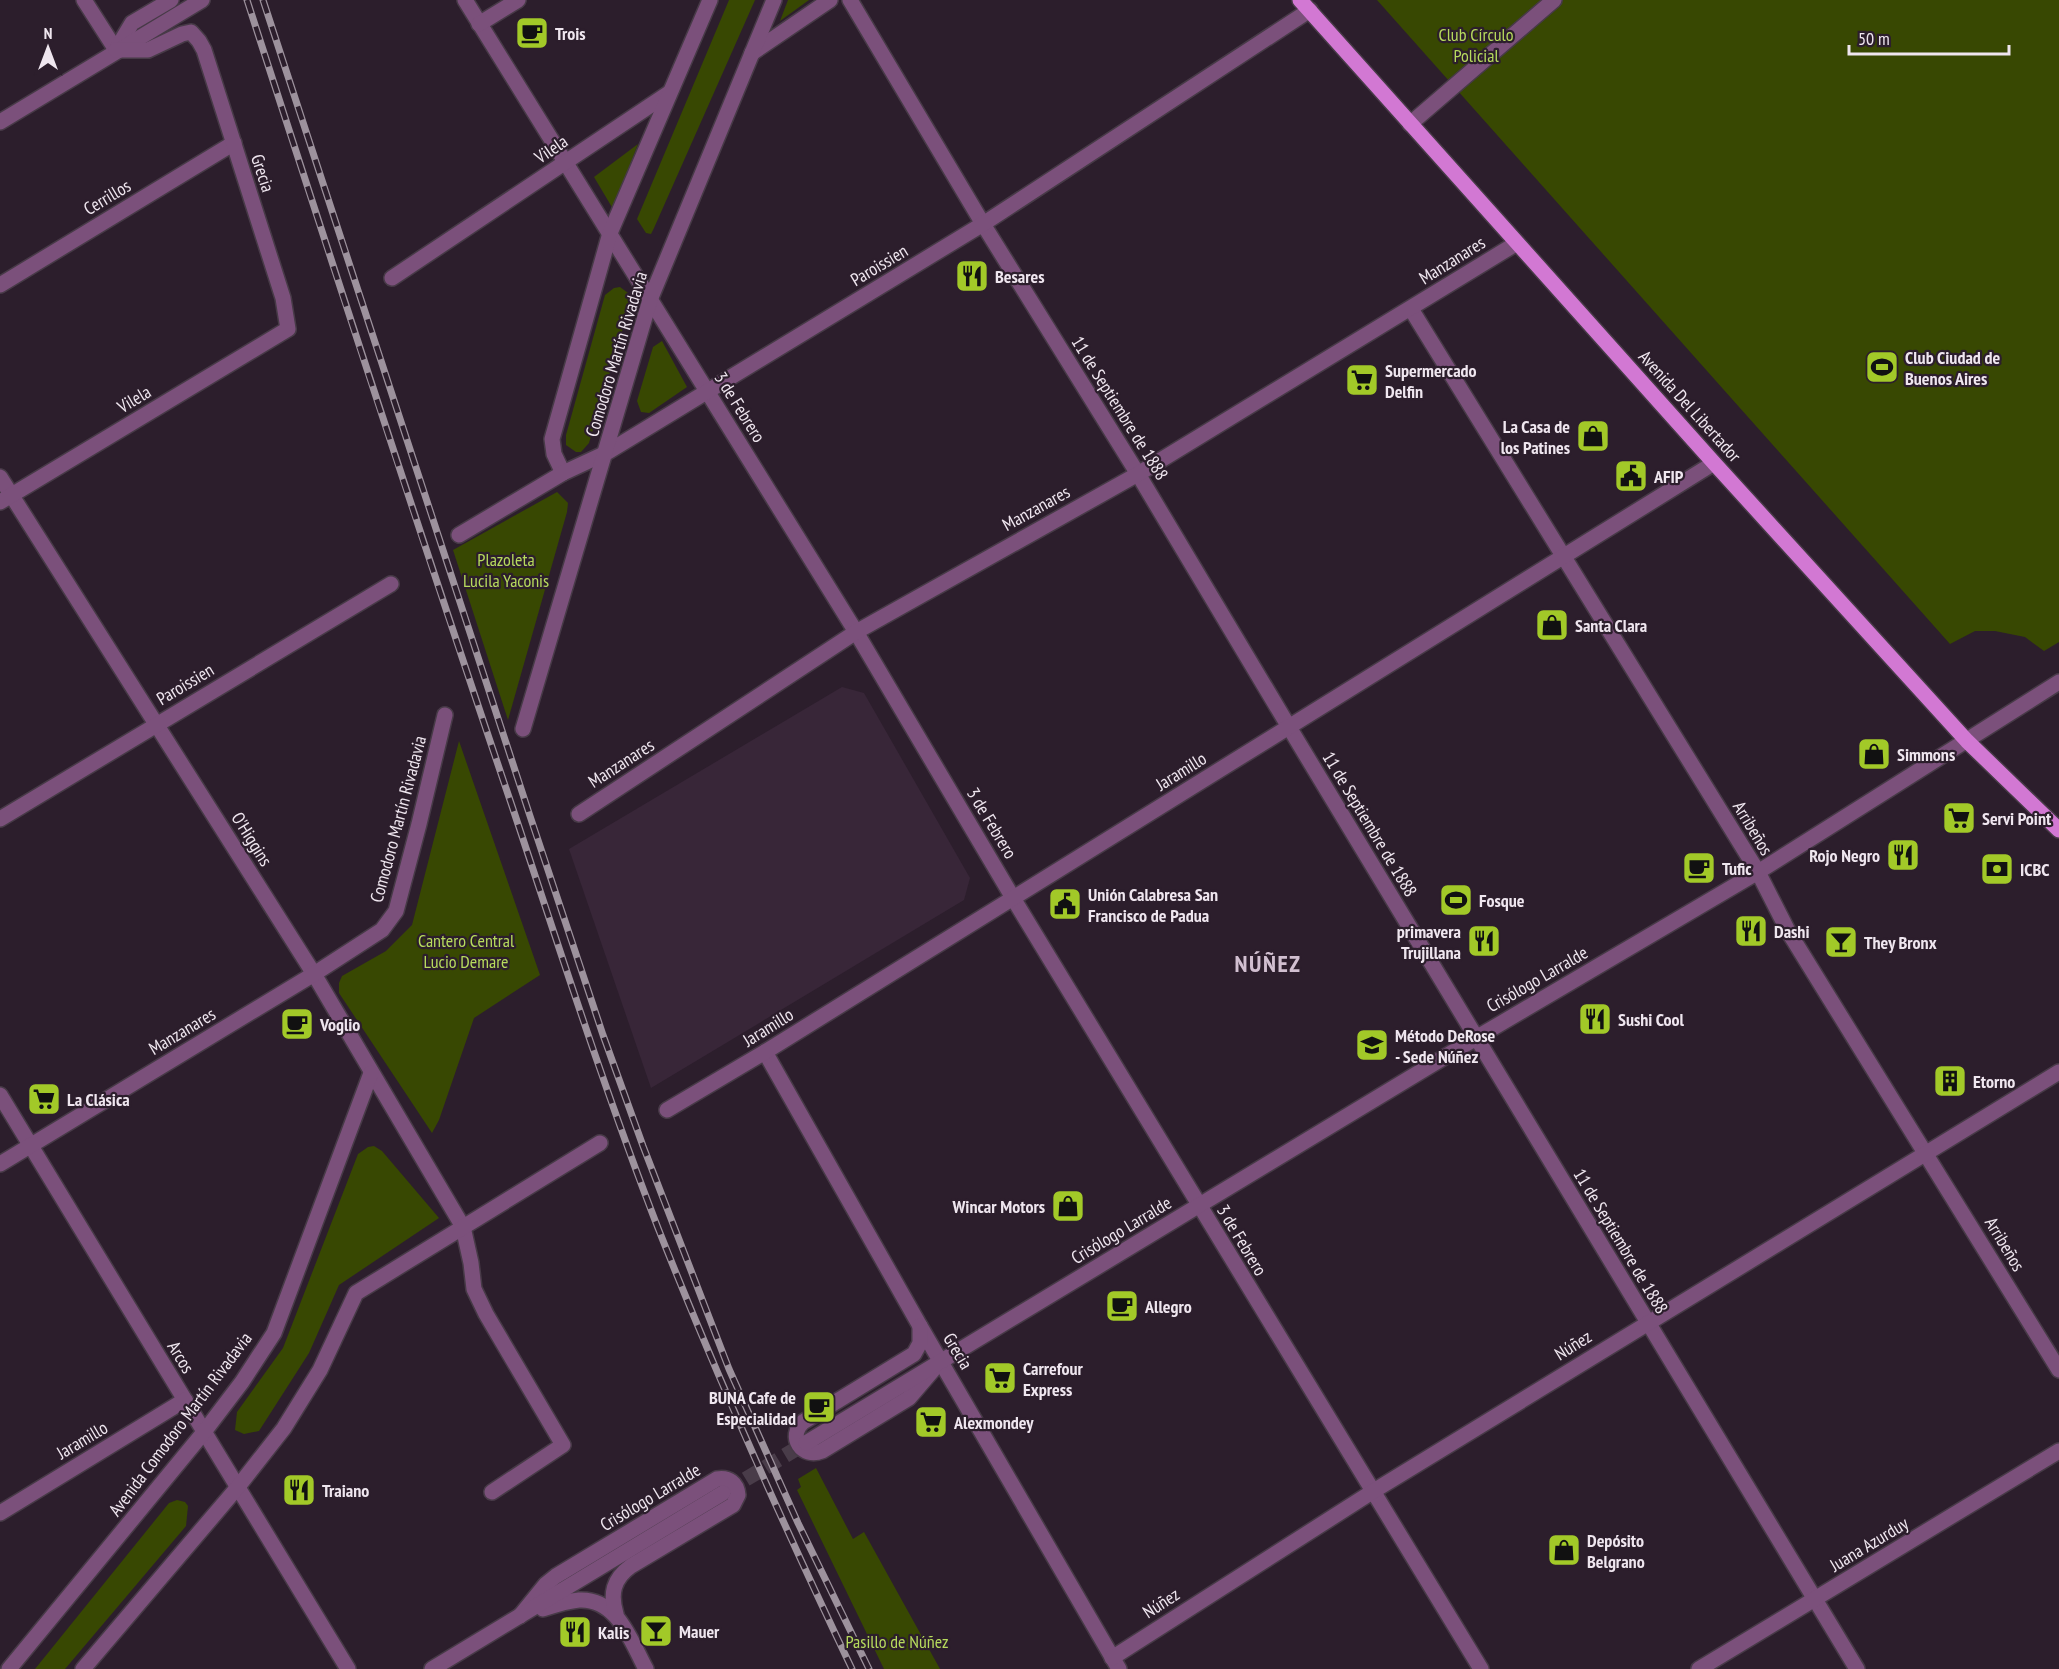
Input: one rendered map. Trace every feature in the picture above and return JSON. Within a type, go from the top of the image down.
[{"type":"main road","name":"Avenida Del Libertador","points":[[1305,5],[1714,463],[1967,741],[2059,830]]},
{"type":"street","points":[[84,0],[116,50]]},
{"type":"street","points":[[116,50],[132,22],[171,0]]},
{"type":"street","points":[[0,122],[202,0]]},
{"type":"street","name":"3 de Febrero","points":[[465,0],[856,632],[1013,898],[1481,1669]]},
{"type":"street","points":[[479,24],[518,0]]},
{"type":"street","name":"Comodoro Martín Rivadavia","points":[[563,473],[554,454],[552,439],[610,233],[710,0]]},
{"type":"street","name":"Comodoro Martín Rivadavia","points":[[523,729],[650,300],[774,0]]},
{"type":"street","points":[[752,53],[830,0]]},
{"type":"street","name":"11 de Septiembre de 1888","points":[[850,0],[983,224],[1138,474],[1857,1669]]},
{"type":"street","points":[[1410,124],[1554,0]]},
{"type":"street","name":"Paroissien","points":[[459,535],[563,473],[606,453],[983,224],[1305,5]]},
{"type":"street","name":"Grecia","points":[[116,50],[148,50],[191,32],[199,41],[204,50],[283,298],[288,329]]},
{"type":"street","name":"Vilela","points":[[392,278],[670,93]]},
{"type":"street","name":"Cerrillos","points":[[0,285],[234,143]]},
{"type":"street","name":"Manzanares","points":[[579,814],[856,632],[1138,474],[1517,243]]},
{"type":"street","name":"Arribeños","points":[[1411,309],[1758,872],[1788,931],[2059,1370]]},
{"type":"street","name":"Vilela","points":[[6,498],[288,329]]},
{"type":"street","name":"Jaramillo","points":[[667,1110],[765,1052],[1714,463]]},
{"type":"street","name":"O'Higgins","points":[[0,477],[6,498],[157,724],[314,975],[463,1227],[474,1289],[486,1314],[563,1446],[492,1492]]},
{"type":"street","name":"Paroissien","points":[[0,819],[390,584]]},
{"type":"street","name":"Crisólogo Larralde","points":[[806,1443],[1476,1038],[1758,872],[2059,682]]},
{"type":"street","name":"Comodoro Martín Rivadavia","points":[[382,930],[396,911],[445,715]]},
{"type":"street","name":"Manzanares","points":[[0,1164],[314,975],[382,930]]},
{"type":"street","name":"Grecia","points":[[765,1052],[1115,1663]]},
{"type":"street","name":"Núñez","points":[[1115,1663],[1372,1492],[2059,1072]]},
{"type":"street","name":"Avenida Comodoro Martín Rivadavia","points":[[9,1669],[204,1432],[242,1382],[274,1334],[371,1073]]},
{"type":"street","name":"Arcos","points":[[0,1095],[348,1669]]},
{"type":"street","points":[[83,1669],[237,1488],[284,1428],[320,1370],[356,1293],[600,1143]]},
{"type":"street","name":"Crisólogo Larralde","points":[[920,1326],[920,1343],[914,1354],[803,1422],[796,1434],[798,1446],[808,1452],[822,1451],[909,1398],[941,1361]]},
{"type":"street","name":"Jaramillo","points":[[0,1513],[185,1400]]},
{"type":"street","name":"Juana Azurduy","points":[[1699,1669],[2059,1451]]},
{"type":"street","name":"Crisólogo Larralde","points":[[520,1616],[546,1584],[556,1576],[717,1479],[727,1479],[734,1483],[738,1495],[734,1504],[631,1566],[620,1576],[612,1591],[616,1614]]},
{"type":"street","name":"Crisólogo Larralde","points":[[432,1669],[723,1493]]},
{"type":"street","points":[[520,1616],[565,1602],[580,1600],[599,1604],[616,1614],[646,1669]]},
{"type":"shaded area","points":[[842,687],[864,693],[970,878],[964,900],[651,1088],[569,849]]},
{"type":"green space","points":[[729,0],[755,0],[654,228],[651,234],[646,233],[637,219]]},
{"type":"green space","points":[[788,0],[809,0],[780,21]]},
{"type":"green space","name":"Club Ciudad de Buenos Aires","points":[[1377,0],[2059,0],[2059,642],[2044,651],[2025,637],[1995,631],[1975,631],[1950,644]]},
{"type":"green space","points":[[638,144],[613,209],[594,177]]},
{"type":"green space","points":[[620,287],[628,293],[629,308],[589,443],[581,452],[576,452],[566,445],[566,435],[605,295],[614,288]]},
{"type":"green space","points":[[662,341],[687,387],[649,413],[641,412],[637,401],[653,347]]},
{"type":"green space","name":"Plazoleta Lucila Yaconis","points":[[557,492],[568,503],[567,512],[508,720],[453,550]]},
{"type":"green space","name":"Cantero Central Lucio Demare","points":[[459,741],[540,975],[474,1018],[439,1120],[432,1133],[339,993],[339,983],[342,976],[386,951],[412,925]]},
{"type":"green space","points":[[374,1146],[382,1151],[439,1218],[339,1285],[309,1353],[259,1431],[244,1434],[235,1430],[237,1412],[283,1348],[358,1154]]},
{"type":"green space","name":"Pasillo de Núñez","points":[[816,1468],[853,1539],[864,1532],[940,1669],[884,1669],[797,1490],[801,1487],[798,1479]]},
{"type":"green space","points":[[177,1500],[185,1502],[188,1506],[186,1526],[65,1669],[35,1669],[169,1503]]},
{"type":"tunnel","points":[[726,1491],[806,1443]]},
{"type":"railway","points":[[247,0],[444,605],[619,1123],[680,1284],[727,1395],[852,1669]]},
{"type":"railway","points":[[263,0],[529,813],[603,1035],[643,1146],[729,1369],[798,1523],[869,1669]]},
{"type":"place","name":"Trois","points":[[532,33]]},
{"type":"place","name":"Besares","points":[[972,276]]},
{"type":"place","name":"Club Ciudad de Buenos Aires","points":[[1882,367]]},
{"type":"place","name":"Supermercado Delfin","points":[[1362,380]]},
{"type":"place","name":"La Casa de los Patines","points":[[1593,436]]},
{"type":"place","name":"AFIP","points":[[1631,476]]},
{"type":"place","name":"Santa Clara","points":[[1552,625]]},
{"type":"place","name":"Simmons","points":[[1874,754]]},
{"type":"place","name":"Servi Point","points":[[1959,818]]},
{"type":"place","name":"Rojo Negro","points":[[1903,855]]},
{"type":"place","name":"Tufic","points":[[1699,868]]},
{"type":"place","name":"ICBC","points":[[1997,869]]},
{"type":"place","name":"Fosque","points":[[1456,900]]},
{"type":"place","name":"Unión Calabresa San Francisco de Padua","points":[[1065,904]]},
{"type":"place","name":"Dashi","points":[[1751,931]]},
{"type":"place","name":"primavera Trujillana","points":[[1484,941]]},
{"type":"place","name":"They Bronx","points":[[1841,942]]},
{"type":"place","name":"Sushi Cool","points":[[1595,1019]]},
{"type":"place","name":"Voglio","points":[[297,1024]]},
{"type":"place","name":"Método DeRose - Sede Núñez","points":[[1372,1045]]},
{"type":"place","name":"Etorno","points":[[1950,1081]]},
{"type":"place","name":"La Clásica","points":[[44,1099]]},
{"type":"place","name":"Wincar Motors","points":[[1068,1206]]},
{"type":"place","name":"Allegro","points":[[1122,1306]]},
{"type":"place","name":"Carrefour Express","points":[[1000,1378]]},
{"type":"place","name":"BUNA Cafe de Especialidad","points":[[819,1407]]},
{"type":"place","name":"Alexmondey","points":[[931,1422]]},
{"type":"place","name":"Traiano","points":[[299,1490]]},
{"type":"place","name":"Depósito Belgrano","points":[[1564,1550]]},
{"type":"place","name":"Mauer","points":[[656,1631]]},
{"type":"place","name":"Kalis","points":[[575,1632]]},
{"type":"district","name":"NÚÑEZ","points":[[1268,963]]},
{"type":"park label","name":"Club Círculo Policial","points":[[1476,44]]}]
